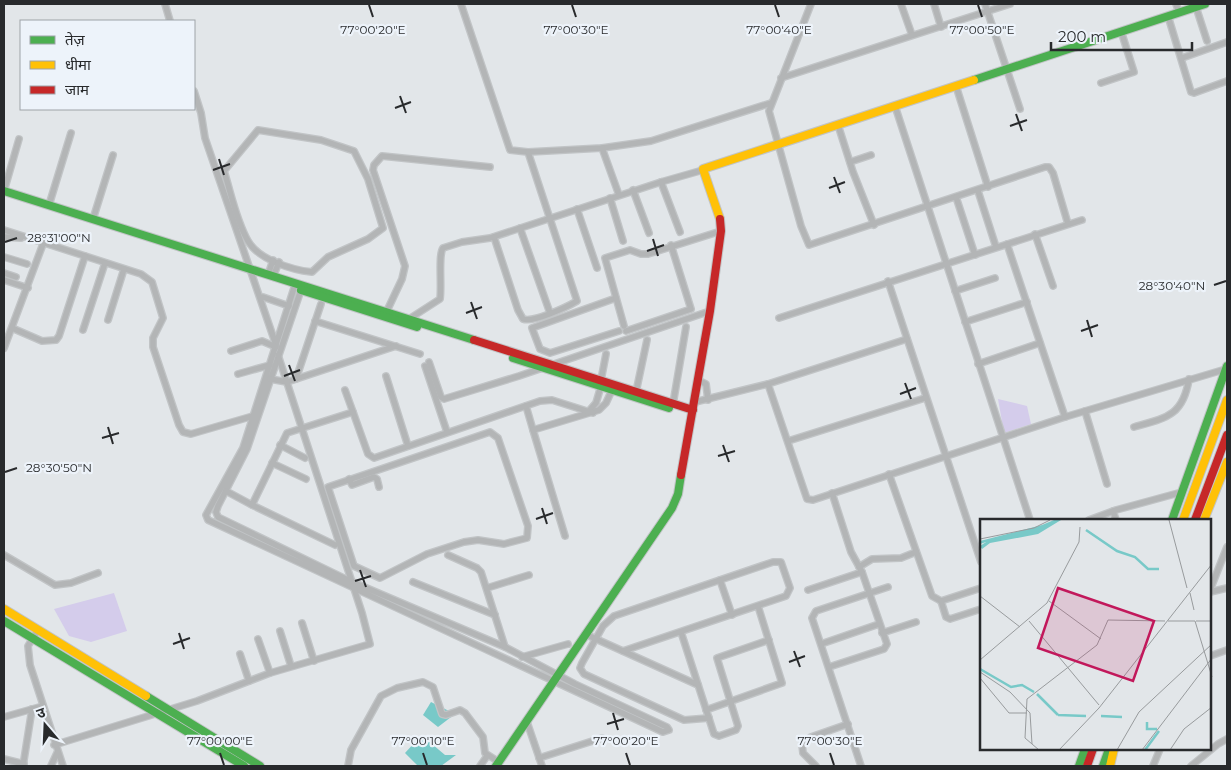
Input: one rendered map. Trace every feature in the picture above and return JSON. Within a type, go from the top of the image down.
[{"type":"main road","points":[[498,764],[676,500],[694,409],[721,231],[721,221],[703,170],[1205,4]]},
{"type":"main road","points":[[4,191],[250,271],[297,289],[409,319],[601,383],[694,409]]},
{"type":"main road","points":[[4,196],[270,276],[545,364]]},
{"type":"main road","points":[[1172,519],[1227,368]]},
{"type":"main road","points":[[601,383],[612,390],[694,409]]},
{"type":"main road","points":[[1183,519],[1227,400]]},
{"type":"main road","points":[[1195,519],[1227,435]]},
{"type":"main road","points":[[1204,519],[1225,474],[1227,462]]},
{"type":"main road","points":[[4,609],[164,709],[260,766]]},
{"type":"main road","points":[[4,621],[244,766]]},
{"type":"main road","points":[[1078,766],[1085,750]]},
{"type":"main road","points":[[1087,766],[1093,750]]},
{"type":"main road","points":[[1103,766],[1109,750]]},
{"type":"main road","points":[[1110,766],[1114,750]]},
{"type":"street","points":[[165,4],[170,20]]},
{"type":"street","points":[[460,4],[508,147],[514,151],[602,148],[657,140],[771,103]]},
{"type":"street","points":[[811,4],[771,103],[770,118],[801,226],[809,245],[1049,167],[1053,174],[1068,224]]},
{"type":"street","points":[[901,4],[912,35]]},
{"type":"street","points":[[934,4],[941,26]]},
{"type":"street","points":[[985,4],[1020,109]]},
{"type":"street","points":[[781,78],[1010,4]]},
{"type":"street","points":[[1176,4],[1178,12]]},
{"type":"street","points":[[1196,7],[1208,40]]},
{"type":"street","points":[[1168,16],[1192,93],[1227,81]]},
{"type":"street","points":[[1100,83],[1134,72],[1121,32]]},
{"type":"street","points":[[1182,58],[1227,42]]},
{"type":"street","points":[[956,86],[988,187]]},
{"type":"street","points":[[195,94],[201,113],[205,138],[276,346]]},
{"type":"street","points":[[895,106],[1030,519]]},
{"type":"street","points":[[838,125],[874,225]]},
{"type":"street","points":[[258,130],[321,140],[354,152],[368,179],[383,228],[368,239],[328,257],[312,272],[297,270],[276,261],[260,254],[248,242],[224,171],[258,130]]},
{"type":"street","points":[[48,205],[71,133]]},
{"type":"street","points":[[4,191],[19,140]]},
{"type":"street","points":[[602,148],[619,196]]},
{"type":"street","points":[[494,237],[521,316],[526,321],[574,303],[577,298],[528,152]]},
{"type":"street","points":[[93,219],[113,155]]},
{"type":"street","points":[[850,162],[871,155]]},
{"type":"street","points":[[385,314],[402,279],[405,266],[373,170],[374,165],[382,156],[490,166]]},
{"type":"street","points":[[409,319],[440,299],[442,283],[440,255],[443,248],[462,242],[494,237],[633,190],[703,170]]},
{"type":"street","points":[[660,182],[680,232]]},
{"type":"street","points":[[633,190],[649,233]]},
{"type":"street","points":[[978,191],[996,247]]},
{"type":"street","points":[[956,197],[975,255]]},
{"type":"street","points":[[610,198],[623,241]]},
{"type":"street","points":[[577,209],[597,268]]},
{"type":"street","points":[[779,318],[888,281],[1082,220]]},
{"type":"street","points":[[520,228],[550,313]]},
{"type":"street","points":[[4,230],[24,238],[141,274],[152,282],[163,318],[153,338],[153,347],[180,429],[191,434],[253,416]]},
{"type":"street","points":[[542,351],[550,353],[619,331],[624,333],[625,328],[605,258],[627,250],[644,254],[721,231]]},
{"type":"street","points":[[1035,234],[1053,286]]},
{"type":"street","points":[[4,237],[24,238]]},
{"type":"street","points":[[4,348],[43,244]]},
{"type":"street","points":[[1007,244],[1066,417]]},
{"type":"street","points":[[625,328],[691,309],[671,245]]},
{"type":"street","points":[[12,328],[42,341],[56,340],[59,336],[84,256]]},
{"type":"street","points":[[4,257],[27,264]]},
{"type":"street","points":[[270,276],[276,261]]},
{"type":"street","points":[[83,330],[104,263]]},
{"type":"street","points":[[108,320],[124,270]]},
{"type":"street","points":[[4,274],[16,277]]},
{"type":"street","points":[[955,291],[995,278]]},
{"type":"street","points":[[4,280],[28,288]]},
{"type":"street","points":[[888,281],[925,398],[980,558]]},
{"type":"street","points":[[297,289],[278,355],[247,449],[216,512],[218,517],[351,584]]},
{"type":"street","points":[[297,289],[289,306],[239,455],[206,515],[208,520],[351,584],[372,592],[505,647],[575,684],[667,727],[669,730],[663,732],[553,681],[372,592]]},
{"type":"street","points":[[263,297],[289,306]]},
{"type":"street","points":[[545,364],[533,326],[616,298]]},
{"type":"street","points":[[965,322],[1027,302]]},
{"type":"street","points":[[296,379],[321,304]]},
{"type":"street","points":[[447,432],[427,364],[441,397],[444,399],[545,364],[710,311]]},
{"type":"street","points":[[315,321],[420,354]]},
{"type":"street","points":[[268,323],[282,329]]},
{"type":"street","points":[[673,404],[686,327]]},
{"type":"street","points":[[636,392],[647,340]]},
{"type":"street","points":[[694,409],[708,400],[768,384],[907,340]]},
{"type":"street","points":[[231,351],[262,341],[276,346]]},
{"type":"street","points":[[978,364],[1040,343]]},
{"type":"street","points":[[270,379],[287,382],[396,346]]},
{"type":"street","points":[[545,364],[550,353]]},
{"type":"street","points":[[591,412],[596,404],[606,354]]},
{"type":"street","points":[[54,745],[164,709],[197,701],[291,666],[370,644],[370,636],[351,584],[278,355]]},
{"type":"street","points":[[238,374],[270,365]]},
{"type":"street","points":[[768,384],[805,498],[813,500],[1066,417],[1227,368]]},
{"type":"street","points":[[386,376],[408,446]]},
{"type":"street","points":[[1134,426],[1172,415],[1181,403],[1189,379]]},
{"type":"street","points":[[698,380],[706,384],[708,400]]},
{"type":"street","points":[[345,390],[370,456],[378,457],[447,432],[546,400],[591,412]]},
{"type":"street","points":[[533,430],[591,412],[606,403],[612,390]]},
{"type":"street","points":[[788,441],[925,398]]},
{"type":"street","points":[[526,406],[565,536]]},
{"type":"street","points":[[1085,411],[1107,484]]},
{"type":"street","points":[[252,505],[285,435],[353,412]]},
{"type":"street","points":[[372,592],[380,578],[427,554],[464,542],[478,540],[499,544],[524,540],[529,534],[528,526],[498,438],[493,433],[332,484],[328,487],[352,564],[380,578]]},
{"type":"street","points":[[280,446],[305,458]]},
{"type":"street","points":[[272,463],[306,479]]},
{"type":"street","points":[[889,474],[932,596],[941,601],[948,619],[980,609]]},
{"type":"street","points":[[349,479],[352,485],[374,477],[379,487]]},
{"type":"street","points":[[226,491],[335,545]]},
{"type":"street","points":[[1092,519],[1113,511],[1182,492]]},
{"type":"street","points":[[829,667],[884,649],[887,644],[861,570],[851,552],[832,493]]},
{"type":"street","points":[[1113,511],[1116,519]]},
{"type":"street","points":[[1211,588],[1227,547]]},
{"type":"street","points":[[808,590],[861,570],[872,559],[901,558],[916,552]]},
{"type":"street","points":[[4,555],[55,585],[71,583],[98,574]]},
{"type":"street","points":[[448,555],[477,568],[487,588],[505,647]]},
{"type":"street","points":[[623,651],[758,606],[789,593],[790,588],[781,562],[773,562],[614,616],[605,622],[580,668],[584,674],[684,720],[709,718]]},
{"type":"street","points":[[364,589],[371,575]]},
{"type":"street","points":[[487,588],[528,575]]},
{"type":"street","points":[[720,580],[732,615]]},
{"type":"street","points":[[414,582],[495,615]]},
{"type":"street","points":[[861,766],[812,614],[888,586]]},
{"type":"street","points":[[941,601],[980,588]]},
{"type":"street","points":[[1211,591],[1227,588]]},
{"type":"street","points":[[706,710],[782,683],[758,606]]},
{"type":"street","points":[[882,633],[916,622]]},
{"type":"street","points":[[302,623],[314,661]]},
{"type":"street","points":[[821,644],[879,624]]},
{"type":"street","points":[[38,630],[31,638],[28,653],[54,745],[63,766]]},
{"type":"street","points":[[280,632],[291,666]]},
{"type":"street","points":[[681,632],[716,735],[736,730],[738,726],[717,658],[769,640]]},
{"type":"street","points":[[585,634],[698,685]]},
{"type":"street","points":[[258,639],[270,673]]},
{"type":"street","points":[[522,657],[568,644]]},
{"type":"street","points":[[1211,656],[1227,650]]},
{"type":"street","points":[[240,654],[249,681]]},
{"type":"street","points":[[348,764],[351,750],[381,696],[397,688],[423,682],[433,687],[442,714],[446,715],[460,710],[465,713],[483,736],[484,750],[487,756],[498,764]]},
{"type":"street","points":[[4,717],[43,706]]},
{"type":"street","points":[[4,759],[24,765],[32,709]]},
{"type":"street","points":[[527,722],[542,766]]},
{"type":"street","points":[[816,766],[803,753],[802,744],[811,737],[848,724]]},
{"type":"street","points":[[539,758],[602,738]]},
{"type":"street","points":[[1211,750],[1227,739]]},
{"type":"street","points":[[1154,766],[1160,750]]},
{"type":"street","points":[[1192,766],[1211,750]]},
{"type":"street","points":[[51,766],[58,753]]},
{"type":"street","points":[[480,766],[487,756]]},
{"type":"shaded area","points":[[998,399],[1027,406],[1031,424],[1004,433]]},
{"type":"shaded area","points":[[114,593],[127,631],[91,642],[69,636],[54,609]]},
{"type":"water","points":[[431,702],[455,714],[438,727],[423,715]]},
{"type":"water","points":[[426,739],[445,755],[456,755],[441,766],[418,766],[405,753],[417,740]]},
{"type":"traffic: fast","points":[[974,80],[1205,4]]},
{"type":"traffic: fast","points":[[4,191],[474,340]]},
{"type":"traffic: fast","points":[[301,290],[417,327]]},
{"type":"traffic: fast","points":[[513,358],[669,408]]},
{"type":"traffic: fast","points":[[1172,519],[1227,366]]},
{"type":"traffic: fast","points":[[496,766],[672,508],[678,494],[681,475]]},
{"type":"traffic: fast","points":[[4,621],[244,766]]},
{"type":"traffic: fast","points":[[146,696],[260,766]]},
{"type":"traffic: fast","points":[[1079,766],[1085,750]]},
{"type":"traffic: fast","points":[[1103,766],[1109,750]]},
{"type":"traffic: slow","points":[[720,219],[703,169],[974,80]]},
{"type":"traffic: slow","points":[[1183,519],[1227,400]]},
{"type":"traffic: slow","points":[[1204,519],[1227,462]]},
{"type":"traffic: slow","points":[[4,609],[146,696]]},
{"type":"traffic: slow","points":[[1110,766],[1114,750]]},
{"type":"traffic: jam","points":[[681,475],[710,311],[721,231],[720,219]]},
{"type":"traffic: jam","points":[[474,340],[693,410]]},
{"type":"traffic: jam","points":[[1195,519],[1227,435]]},
{"type":"traffic: jam","points":[[1087,766],[1093,750]]}]
